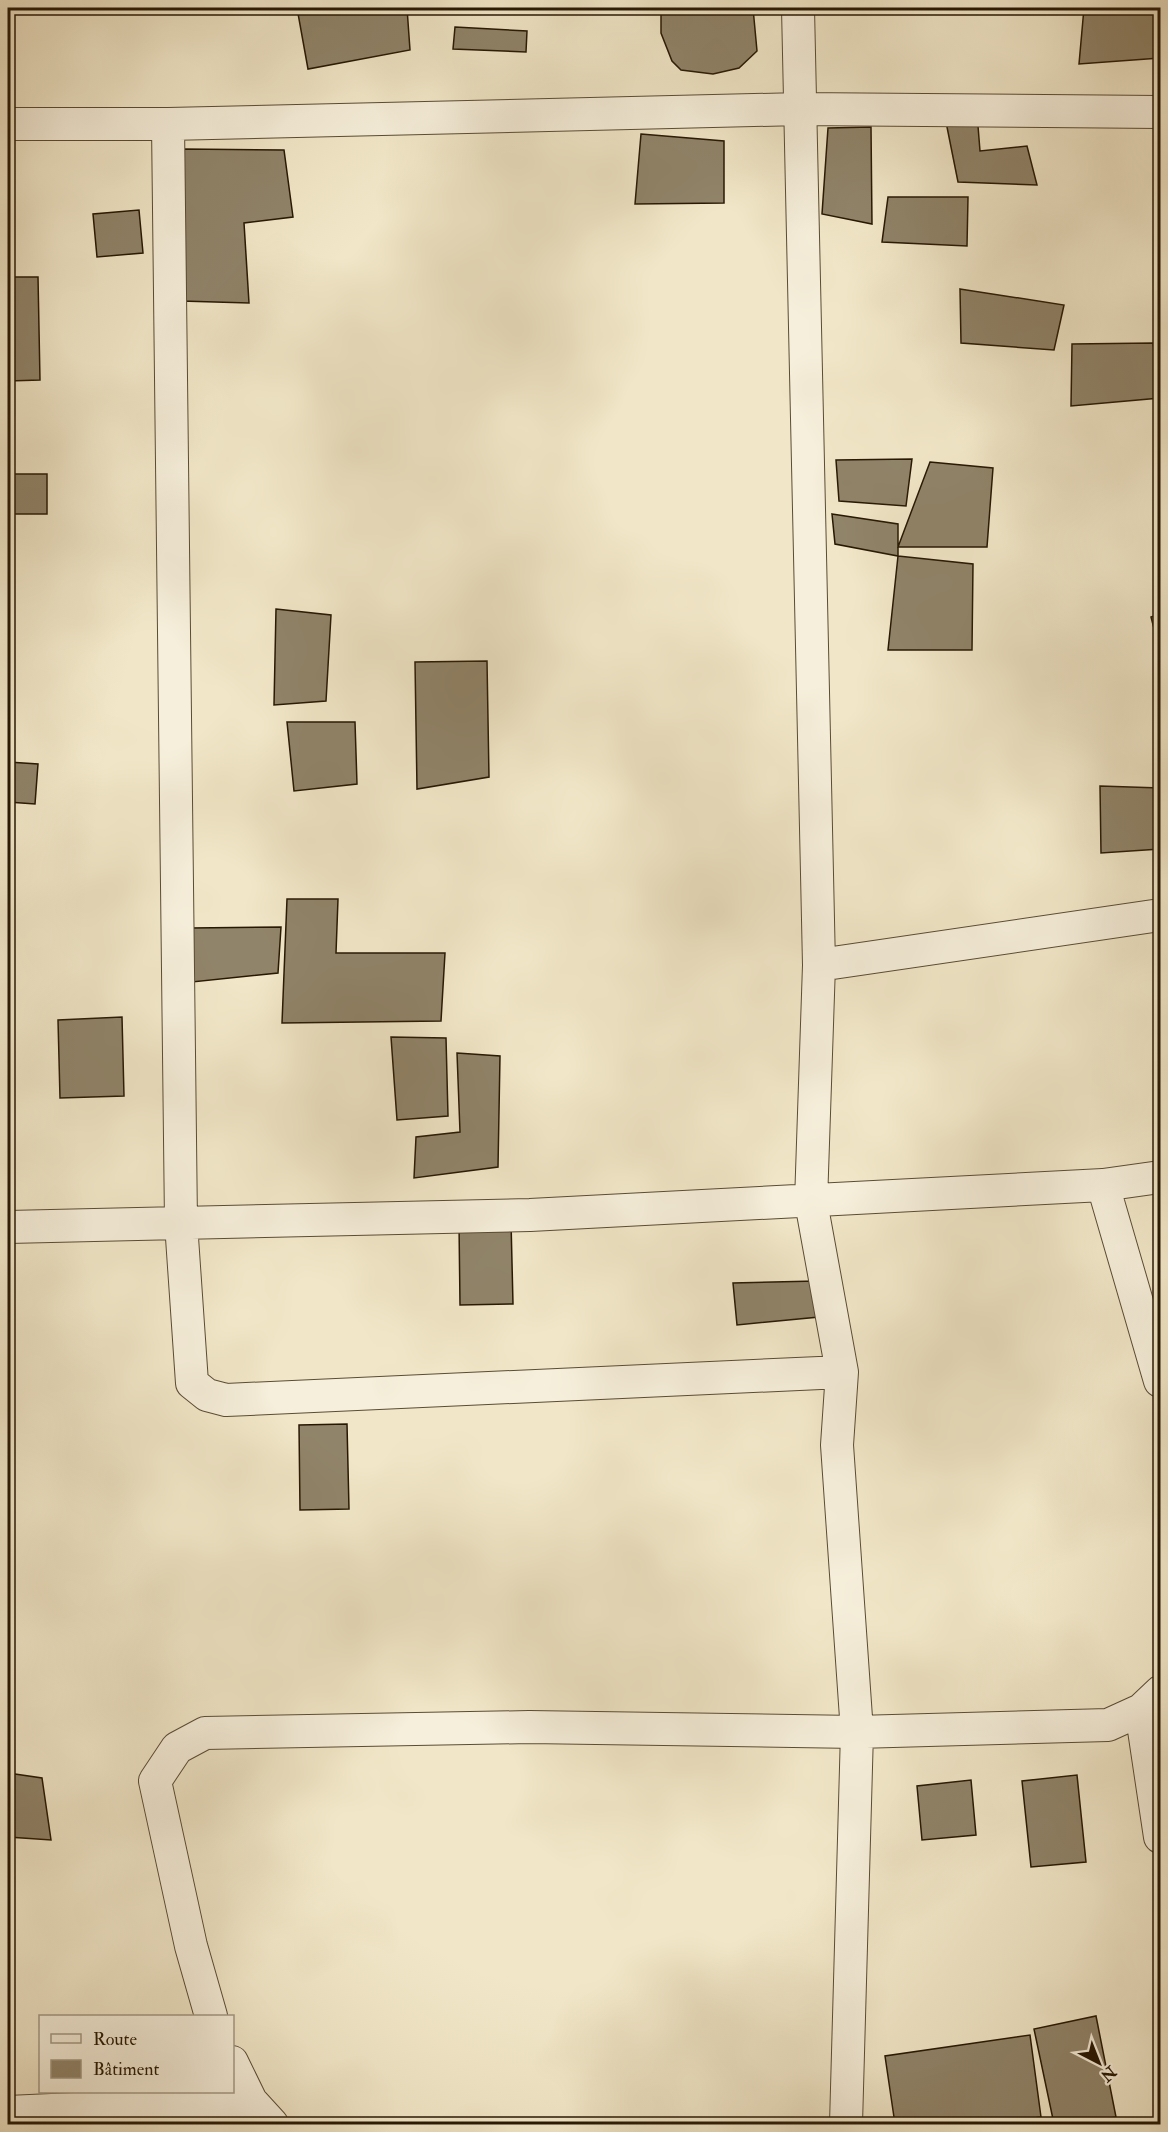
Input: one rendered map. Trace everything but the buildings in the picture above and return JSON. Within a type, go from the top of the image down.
[{"type":"street","points":[[798,8],[819,965],[811,1202],[842,1372],[837,1445],[856,1732],[846,2124]]},
{"type":"street","points":[[8,124],[168,124],[800,109],[1161,112]]},
{"type":"street","points":[[168,124],[182,1223],[192,1383],[207,1395],[226,1400],[842,1372]]},
{"type":"street","points":[[819,965],[1161,915]]},
{"type":"street","points":[[8,1227],[530,1215],[1103,1185],[1161,1177]]},
{"type":"street","points":[[1103,1185],[1161,1381]]},
{"type":"street","points":[[212,2015],[191,1946],[155,1781],[177,1749],[205,1733],[529,1727],[856,1732],[1108,1725],[1151,1701],[1161,1837]]},
{"type":"street","points":[[234,2066],[251,2101],[272,2124]]},
{"type":"street","points":[[8,2112],[251,2101]]}]
